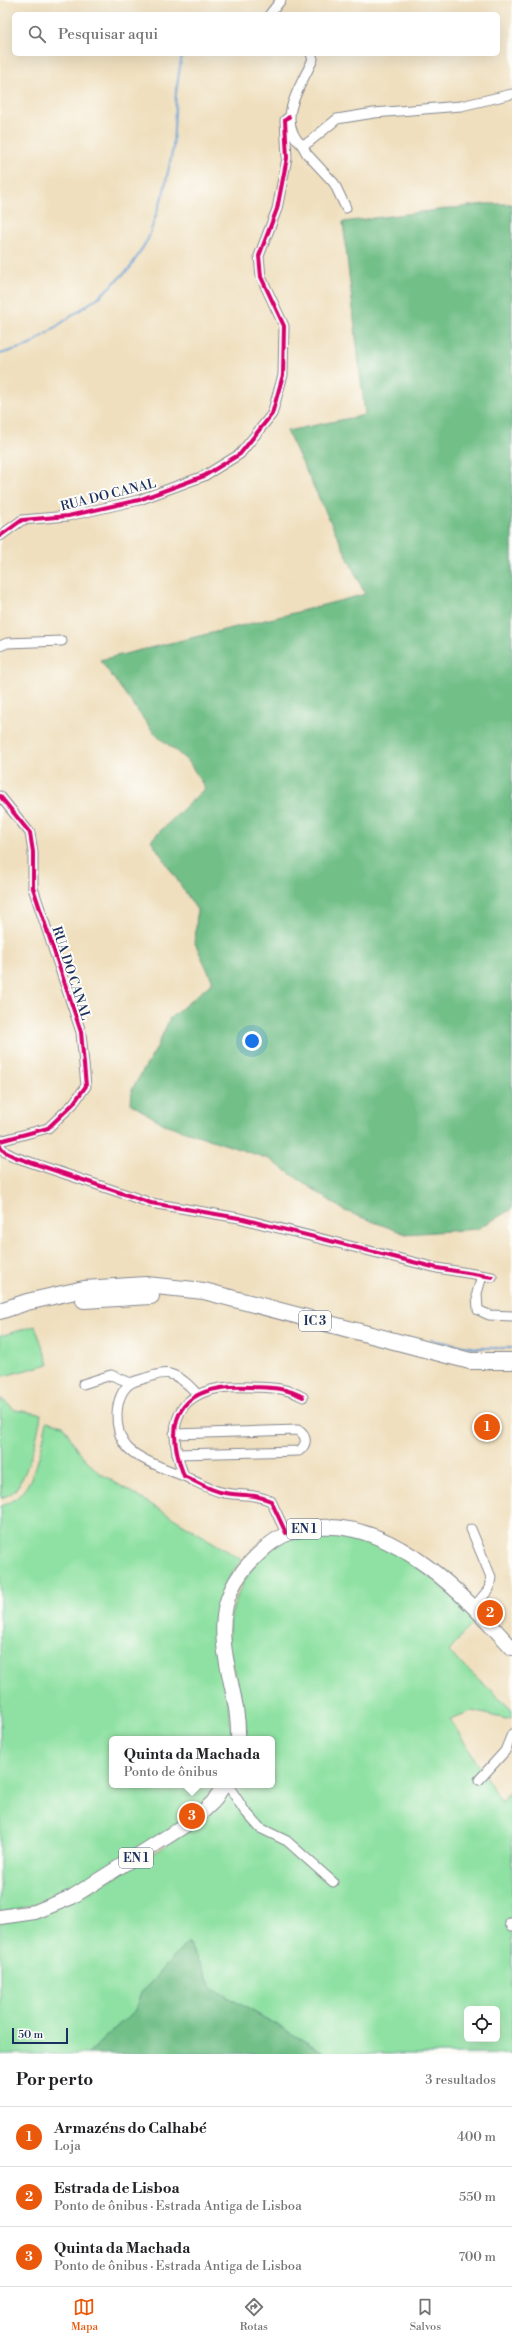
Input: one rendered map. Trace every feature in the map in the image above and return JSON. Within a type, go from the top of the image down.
[{"type":"highway","name":"IC 3","points":[[0,1311],[27,1302],[84,1289],[146,1285],[204,1291],[470,1361],[512,1361]]},
{"type":"highway","name":"IC 3","points":[[0,1323],[30,1312],[86,1300],[145,1296],[203,1302],[430,1363],[469,1370],[512,1371]]},
{"type":"main road","name":"EN 1","points":[[238,1736],[236,1705],[222,1646],[226,1605],[239,1573],[270,1543],[286,1533],[332,1526],[375,1535],[433,1571],[474,1607],[512,1648]]},
{"type":"main road","name":"EN 1","points":[[0,1917],[35,1912],[72,1897],[195,1819],[214,1802],[222,1788]]},
{"type":"street","points":[[272,12],[281,0]]},
{"type":"street","points":[[312,56],[313,59],[292,102],[289,117],[296,140],[334,183],[346,208]]},
{"type":"street","points":[[302,145],[309,142],[337,119],[374,113],[460,106],[512,94]]},
{"type":"street","name":"RUA DO CANAL","points":[[0,536],[22,520],[68,516],[132,501],[204,476],[240,454],[272,414],[283,375],[284,326],[261,277],[259,256],[277,209],[287,158],[285,120],[289,117]]},
{"type":"street","points":[[0,646],[7,643],[62,641]]},
{"type":"street","name":"RUA DO CANAL","points":[[0,796],[30,833],[33,852],[33,888],[81,1032],[86,1086],[73,1104],[48,1128],[0,1141]]},
{"type":"street","points":[[0,1146],[5,1152],[15,1157],[151,1203],[239,1218],[437,1268],[492,1277]]},
{"type":"street","points":[[482,1276],[477,1293],[478,1310],[489,1315],[512,1316]]},
{"type":"street","points":[[197,1394],[179,1378],[168,1373],[131,1383],[125,1389],[116,1410],[120,1437],[127,1448],[167,1470],[184,1476],[205,1487],[224,1493],[256,1494],[272,1501],[286,1533]]},
{"type":"street","points":[[83,1384],[111,1375],[131,1383]]},
{"type":"street","points":[[184,1476],[177,1454],[174,1434],[178,1420],[186,1405],[197,1394],[227,1385],[289,1389],[304,1397]]},
{"type":"street","points":[[174,1434],[298,1430],[304,1434],[306,1440],[304,1447],[299,1451],[177,1454]]},
{"type":"street","points":[[471,1529],[491,1577],[489,1589],[474,1607]]},
{"type":"street","points":[[479,1780],[505,1751],[512,1734]]},
{"type":"street","points":[[230,1788],[244,1810],[260,1828],[287,1841],[333,1882]]},
{"type":"green space","points":[[485,204],[512,204],[512,1209],[477,1229],[406,1234],[345,1211],[269,1159],[164,1124],[131,1104],[132,1089],[155,1051],[170,1018],[213,982],[195,943],[197,910],[151,840],[205,788],[189,762],[154,733],[100,660],[286,615],[365,594],[287,431],[365,415],[343,222]]},
{"type":"green space","points":[[35,1326],[49,1364],[0,1377],[0,1336]]},
{"type":"green space","points":[[0,1398],[15,1410],[41,1414],[35,1444],[22,1479],[12,1493],[1,1498]]},
{"type":"green space","points":[[47,1421],[63,1425],[78,1451],[98,1472],[242,1560],[232,1573],[225,1587],[217,1616],[216,1634],[218,1652],[228,1703],[231,1736],[109,1736],[109,1788],[214,1788],[206,1799],[193,1812],[162,1835],[145,1845],[49,1900],[35,1905],[0,1913],[0,1506],[12,1502],[21,1494],[28,1484],[34,1472],[42,1446]]},
{"type":"green space","points":[[332,1533],[366,1539],[401,1556],[428,1575],[478,1619],[462,1635],[449,1652],[512,1710],[512,1717],[506,1719],[472,1711],[450,1719],[502,1803],[512,1787],[512,1917],[506,1926],[512,1931],[512,2054],[327,2054],[212,1988],[188,1942],[141,1993],[135,2010],[87,2054],[0,2054],[0,1923],[94,1889],[144,1860],[199,1824],[218,1806],[232,1788],[275,1788],[275,1736],[246,1736],[243,1704],[229,1646],[229,1631],[231,1615],[236,1599],[252,1568],[263,1555],[275,1545],[294,1537]]},
{"type":"green space","points":[[188,1942],[212,1988],[327,2054],[87,2054],[135,2010],[141,1993]]},
{"type":"waterway","points":[[0,354],[30,345],[100,296],[130,268],[148,239],[164,191],[173,148],[176,92],[182,56]]},
{"type":"waterway","points":[[431,1340],[476,1348],[512,1348]]},
{"type":"cycle path","points":[[0,536],[22,520],[68,516],[139,500],[204,476],[240,454],[272,414],[283,375],[284,326],[261,277],[259,256],[277,209],[287,158],[285,120],[289,117]]},
{"type":"cycle path","points":[[0,796],[30,833],[33,852],[33,888],[81,1032],[86,1086],[73,1104],[48,1128],[0,1141]]},
{"type":"cycle path","points":[[0,1146],[5,1152],[15,1157],[151,1203],[239,1218],[437,1268],[492,1277]]},
{"type":"cycle path","points":[[286,1533],[271,1501],[253,1496],[220,1492],[184,1476],[177,1454],[175,1435],[177,1419],[184,1406],[194,1397],[209,1390],[228,1387],[271,1388],[290,1391],[303,1397]]},
{"type":"place","name":"Armazéns do Calhabé","points":[[487,1427]]},
{"type":"place","name":"Estrada de Lisboa","points":[[490,1613]]},
{"type":"place","name":"Quinta da Machada","points":[[192,1816]]}]
